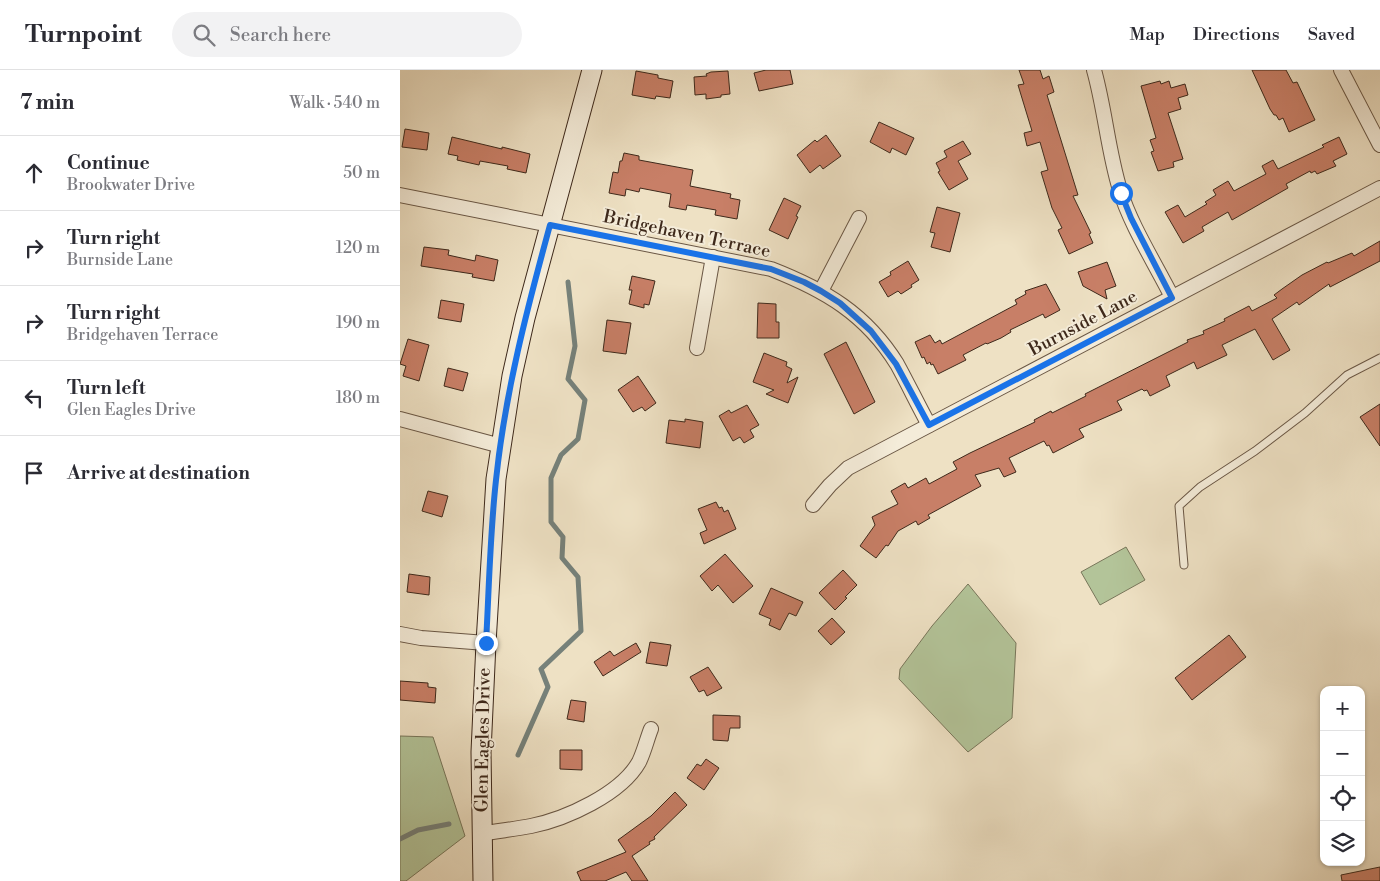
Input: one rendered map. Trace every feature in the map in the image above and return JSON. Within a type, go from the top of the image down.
[{"type":"street","name":"Glen Eagles Drive","points":[[483,881],[481,752],[494,506],[501,446],[512,376],[525,318],[592,70]]},
{"type":"street","points":[[1094,70],[1111,160],[1121,193],[1131,218],[1172,298]]},
{"type":"street","points":[[1340,70],[1380,146]]},
{"type":"street","name":"Burnside Lane","points":[[813,505],[848,468],[1380,188]]},
{"type":"street","name":"Bridgehaven Terrace","points":[[400,195],[771,269],[804,282],[840,303],[871,331],[896,364],[929,425]]},
{"type":"street","points":[[821,291],[859,218]]},
{"type":"street","points":[[697,348],[713,257]]},
{"type":"street","points":[[400,419],[501,446]]},
{"type":"street","points":[[400,634],[421,638],[486,643]]},
{"type":"street","points":[[481,834],[532,826],[553,820],[578,810],[605,794],[620,784],[631,773],[640,760],[651,729]]},
{"type":"lane","points":[[1184,565],[1179,506],[1200,487],[1255,451],[1305,413],[1347,374],[1380,358]]},
{"type":"green space","points":[[1126,547],[1145,580],[1100,605],[1081,572]]},
{"type":"green space","points":[[968,584],[1016,643],[1012,718],[968,752],[899,679],[900,669],[932,626]]},
{"type":"green space","points":[[400,736],[433,737],[465,836],[406,881],[400,881]]},
{"type":"building","points":[[766,70],[790,70],[793,84],[759,91],[754,73]]},
{"type":"building","points":[[1019,70],[1040,70],[1043,79],[1049,76],[1054,92],[1047,95],[1078,195],[1073,196],[1091,233],[1089,234],[1093,243],[1069,254],[1058,230],[1062,228],[1052,208],[1041,172],[1048,170],[1040,142],[1027,146],[1024,133],[1032,131],[1018,85],[1024,84]]},
{"type":"building","points":[[1252,70],[1286,70],[1293,83],[1297,82],[1315,120],[1289,132],[1283,118],[1279,120],[1270,109]]},
{"type":"building","points":[[636,71],[658,75],[658,78],[673,81],[670,98],[656,96],[655,99],[632,95]]},
{"type":"building","points":[[728,71],[730,94],[706,99],[706,94],[695,95],[694,77],[707,76],[706,74],[711,72]]},
{"type":"building","points":[[1160,81],[1161,84],[1169,81],[1171,88],[1185,84],[1188,95],[1178,98],[1181,109],[1168,113],[1183,159],[1173,162],[1174,167],[1158,171],[1151,152],[1154,151],[1150,140],[1156,138],[1141,86]]},
{"type":"building","points":[[879,122],[914,138],[906,155],[892,148],[890,153],[870,142]]},
{"type":"building","points":[[405,129],[429,133],[427,150],[402,147]]},
{"type":"building","points":[[826,135],[841,156],[823,169],[820,165],[810,173],[797,155],[815,140],[817,142]]},
{"type":"building","points":[[452,137],[530,154],[526,173],[507,169],[508,166],[480,161],[479,165],[457,160],[458,156],[448,154]]},
{"type":"building","points":[[1339,137],[1347,154],[1333,161],[1336,166],[1317,174],[1315,171],[1311,173],[1310,171],[1286,184],[1288,188],[1232,220],[1228,212],[1202,227],[1204,231],[1183,243],[1165,212],[1178,205],[1185,217],[1207,204],[1205,202],[1216,195],[1213,190],[1228,181],[1234,191],[1266,174],[1262,166],[1273,160],[1278,169],[1324,147],[1322,145]]},
{"type":"building","points":[[963,141],[971,154],[958,161],[968,179],[949,190],[938,172],[940,171],[936,163],[947,157],[944,151]]},
{"type":"building","points":[[624,153],[639,156],[639,160],[693,170],[690,186],[731,194],[730,198],[740,200],[737,219],[715,215],[716,210],[687,205],[686,210],[669,207],[671,194],[640,188],[639,192],[626,189],[625,196],[609,193],[613,172],[618,173],[620,161],[622,161]]},
{"type":"building","points":[[784,198],[801,206],[788,239],[769,230]]},
{"type":"building","points":[[937,207],[960,213],[950,252],[931,247],[935,233],[930,232]]},
{"type":"building","points":[[1380,241],[1380,261],[1330,287],[1329,284],[1299,305],[1297,302],[1272,319],[1290,350],[1273,360],[1255,329],[1222,345],[1227,355],[1197,369],[1194,362],[1166,376],[1170,386],[1150,396],[1147,390],[1144,391],[1142,389],[1117,401],[1122,410],[1079,429],[1084,437],[1053,453],[1049,445],[1047,446],[1044,441],[1009,458],[1016,472],[1004,477],[999,468],[975,475],[981,486],[928,515],[930,518],[918,525],[916,521],[898,531],[888,546],[886,545],[876,558],[860,546],[875,525],[872,517],[898,504],[891,491],[905,483],[908,488],[926,478],[929,484],[957,469],[953,462],[1035,422],[1034,420],[1051,411],[1052,413],[1086,396],[1085,394],[1188,342],[1187,340],[1204,334],[1203,331],[1225,321],[1224,319],[1249,306],[1252,311],[1277,298],[1274,295],[1282,289],[1302,275],[1327,262],[1352,253],[1354,256]]},
{"type":"building","points":[[424,247],[449,250],[448,255],[475,261],[476,255],[498,260],[494,281],[472,277],[473,274],[421,266]]},
{"type":"building","points":[[908,261],[919,280],[901,294],[898,291],[888,297],[879,282],[891,275],[890,272]]},
{"type":"building","points":[[1107,262],[1116,286],[1105,290],[1107,299],[1083,286],[1078,272]]},
{"type":"building","points":[[632,276],[655,281],[649,305],[644,304],[644,308],[629,304]]},
{"type":"building","points":[[1046,284],[1060,310],[1045,318],[1043,314],[1010,330],[1011,332],[1001,338],[986,343],[963,355],[966,360],[938,374],[933,364],[931,365],[930,362],[927,364],[924,357],[922,358],[915,342],[930,335],[935,343],[940,340],[942,344],[1017,304],[1015,300],[1026,294],[1025,291]]},
{"type":"building","points":[[441,300],[464,304],[461,322],[438,318]]},
{"type":"building","points":[[758,303],[776,304],[776,322],[779,322],[779,338],[757,338]]},
{"type":"building","points":[[607,320],[631,323],[626,354],[603,351]]},
{"type":"building","points":[[408,339],[429,345],[419,381],[403,376],[406,366],[400,364]]},
{"type":"building","points":[[846,342],[875,402],[854,414],[824,354]]},
{"type":"building","points":[[764,353],[787,362],[786,366],[792,369],[787,383],[798,377],[788,403],[766,394],[774,390],[753,382]]},
{"type":"building","points":[[448,368],[468,373],[463,391],[444,386]]},
{"type":"building","points":[[638,376],[656,403],[645,411],[642,407],[633,412],[618,390]]},
{"type":"building","points":[[1380,404],[1380,446],[1360,417]]},
{"type":"building","points":[[747,405],[759,425],[750,430],[754,437],[744,443],[740,437],[733,441],[719,416],[729,410],[731,413]]},
{"type":"building","points":[[685,419],[703,422],[700,448],[666,443],[669,420],[685,422]]},
{"type":"building","points":[[428,491],[448,496],[442,517],[422,511]]},
{"type":"building","points":[[716,502],[719,508],[722,507],[724,512],[728,510],[736,529],[704,544],[700,533],[707,530],[698,509]]},
{"type":"building","points":[[725,554],[753,586],[733,603],[718,585],[712,591],[700,576]]},
{"type":"building","points":[[843,570],[857,585],[835,610],[819,593]]},
{"type":"building","points":[[409,574],[430,577],[429,595],[407,592]]},
{"type":"building","points":[[771,588],[803,602],[796,616],[789,613],[780,630],[769,625],[771,619],[759,614]]},
{"type":"building","points":[[832,618],[845,632],[831,645],[818,631]]},
{"type":"building","points":[[1229,635],[1246,657],[1192,700],[1175,678]]},
{"type":"building","points":[[650,642],[671,645],[667,666],[646,663]]},
{"type":"building","points":[[636,643],[641,652],[603,676],[594,662],[610,651],[614,656]]},
{"type":"building","points":[[708,667],[722,688],[707,696],[704,690],[699,692],[690,677]]},
{"type":"building","points":[[400,681],[428,683],[428,687],[436,688],[435,703],[400,700]]},
{"type":"building","points":[[571,700],[586,702],[584,722],[567,719]]},
{"type":"building","points":[[713,715],[740,716],[740,728],[730,728],[728,741],[713,740]]},
{"type":"building","points":[[560,750],[582,750],[582,770],[560,769]]},
{"type":"building","points":[[706,759],[719,768],[704,790],[687,778],[697,764],[701,766]]},
{"type":"building","points":[[675,792],[687,805],[654,837],[655,839],[649,842],[650,844],[632,856],[648,881],[632,881],[626,872],[605,881],[581,881],[577,872],[626,852],[618,840],[651,816]]},
{"type":"building","points":[[1380,867],[1380,881],[1342,881],[1341,875]]},
{"type":"waterway","points":[[518,755],[548,687],[541,669],[581,631],[578,577],[562,558],[563,537],[551,522],[551,478],[561,455],[578,439],[585,400],[568,379],[575,346],[568,282]]},
{"type":"waterway","points":[[400,839],[418,830],[449,824]]},
{"type":"route","points":[[486,643],[496,479],[501,446],[512,376],[525,318],[550,225],[771,269],[804,282],[840,303],[871,331],[896,364],[929,425],[1172,298],[1131,218],[1121,193]]}]
